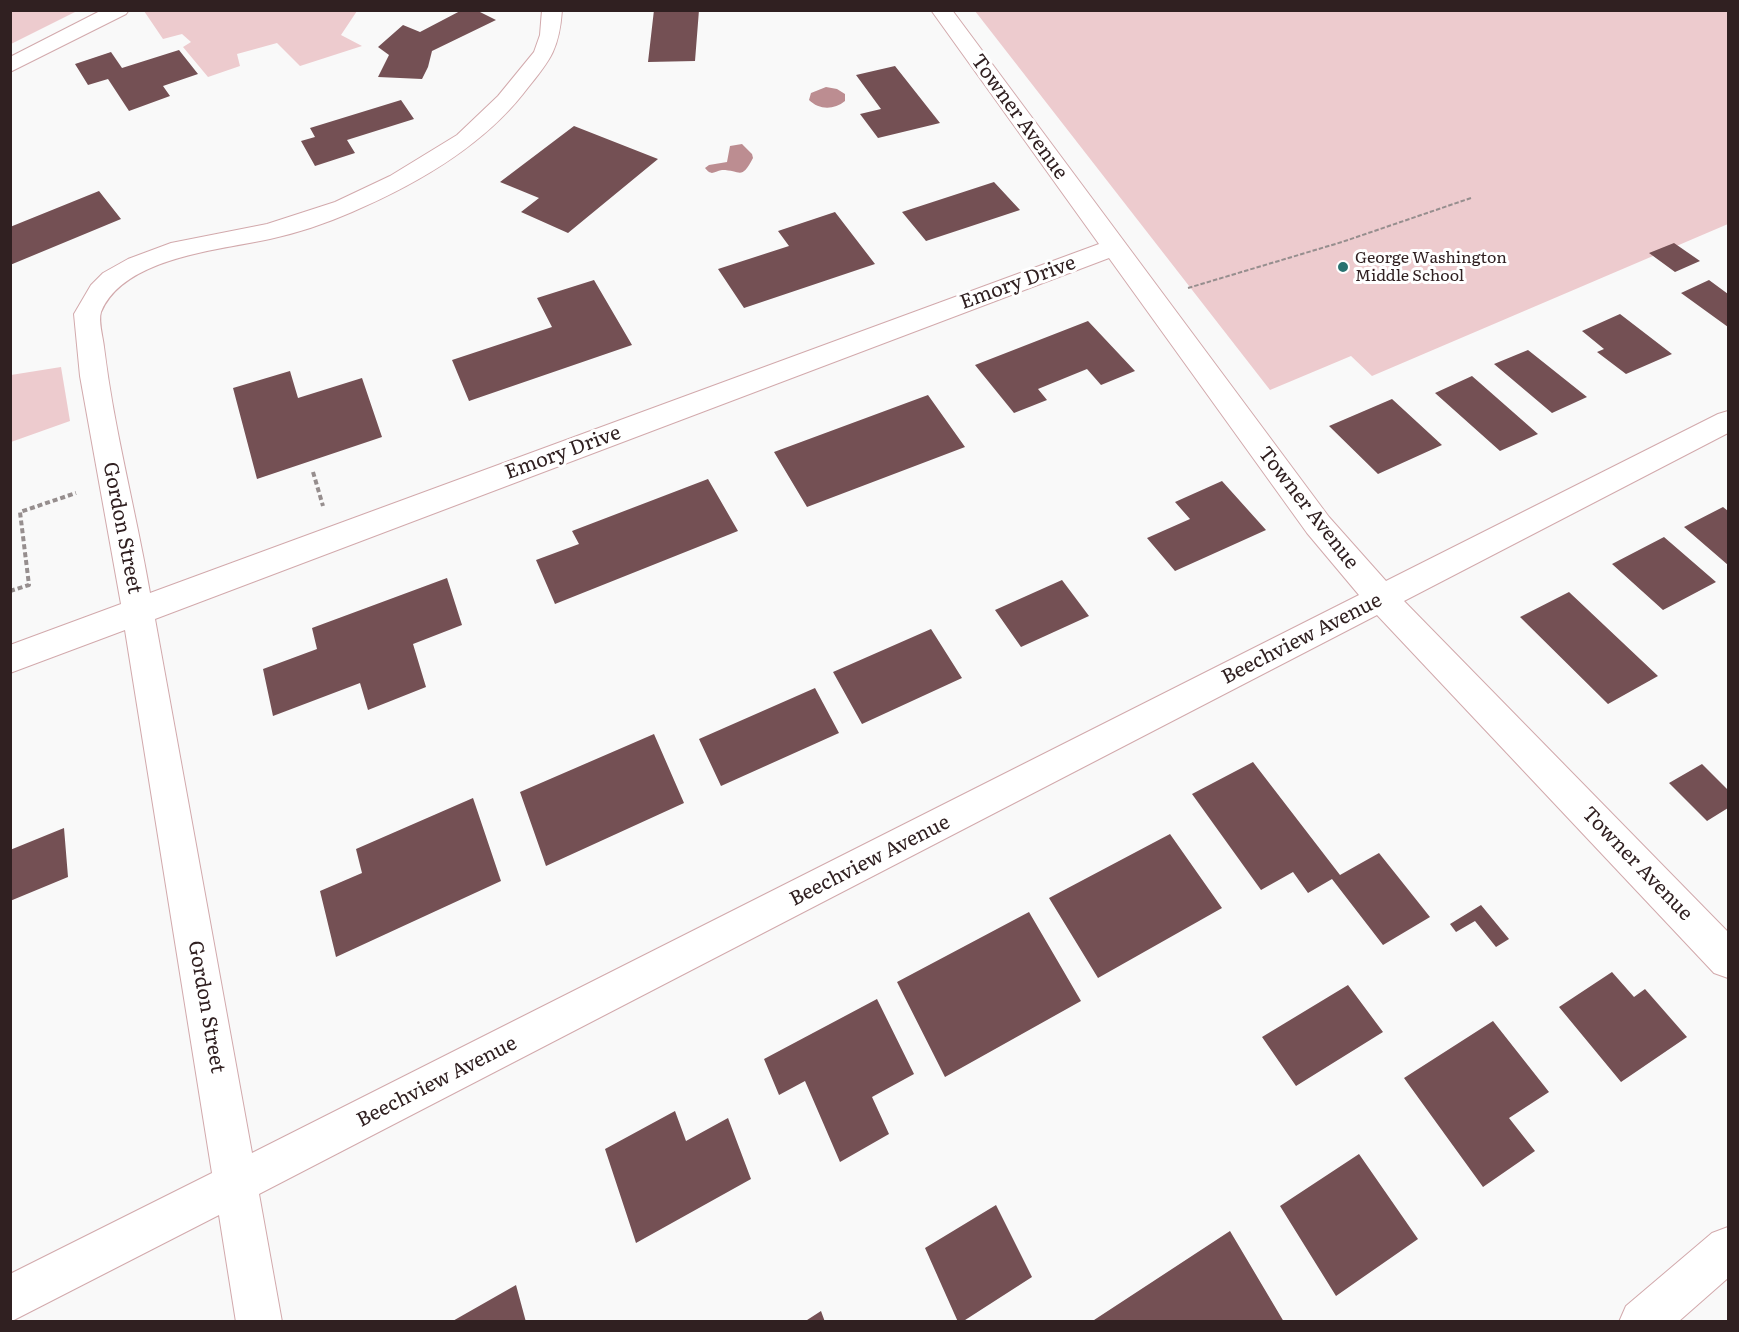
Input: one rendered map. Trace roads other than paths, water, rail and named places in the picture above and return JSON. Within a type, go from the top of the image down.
[{"type":"street","points":[[10,66],[80,28],[119,10]]},
{"type":"street","name":"Gordon Street","points":[[259,1322],[137,611],[94,376],[87,322],[89,308],[112,279],[137,265],[180,249],[271,231],[343,207],[372,195],[436,159],[473,133],[506,101],[524,79],[544,53],[550,35],[552,10]]},
{"type":"street","name":"Towner Avenue","points":[[941,10],[1318,525],[1382,599],[1728,959]]},
{"type":"street","name":"Emory Drive","points":[[10,658],[1115,247]]},
{"type":"street","name":"Beechview Avenue","points":[[10,1299],[1728,422]]},
{"type":"street","points":[[1642,1322],[1728,1249]]},
{"type":"place","name":"George Washington Middle School","points":[[1343,267]]}]
